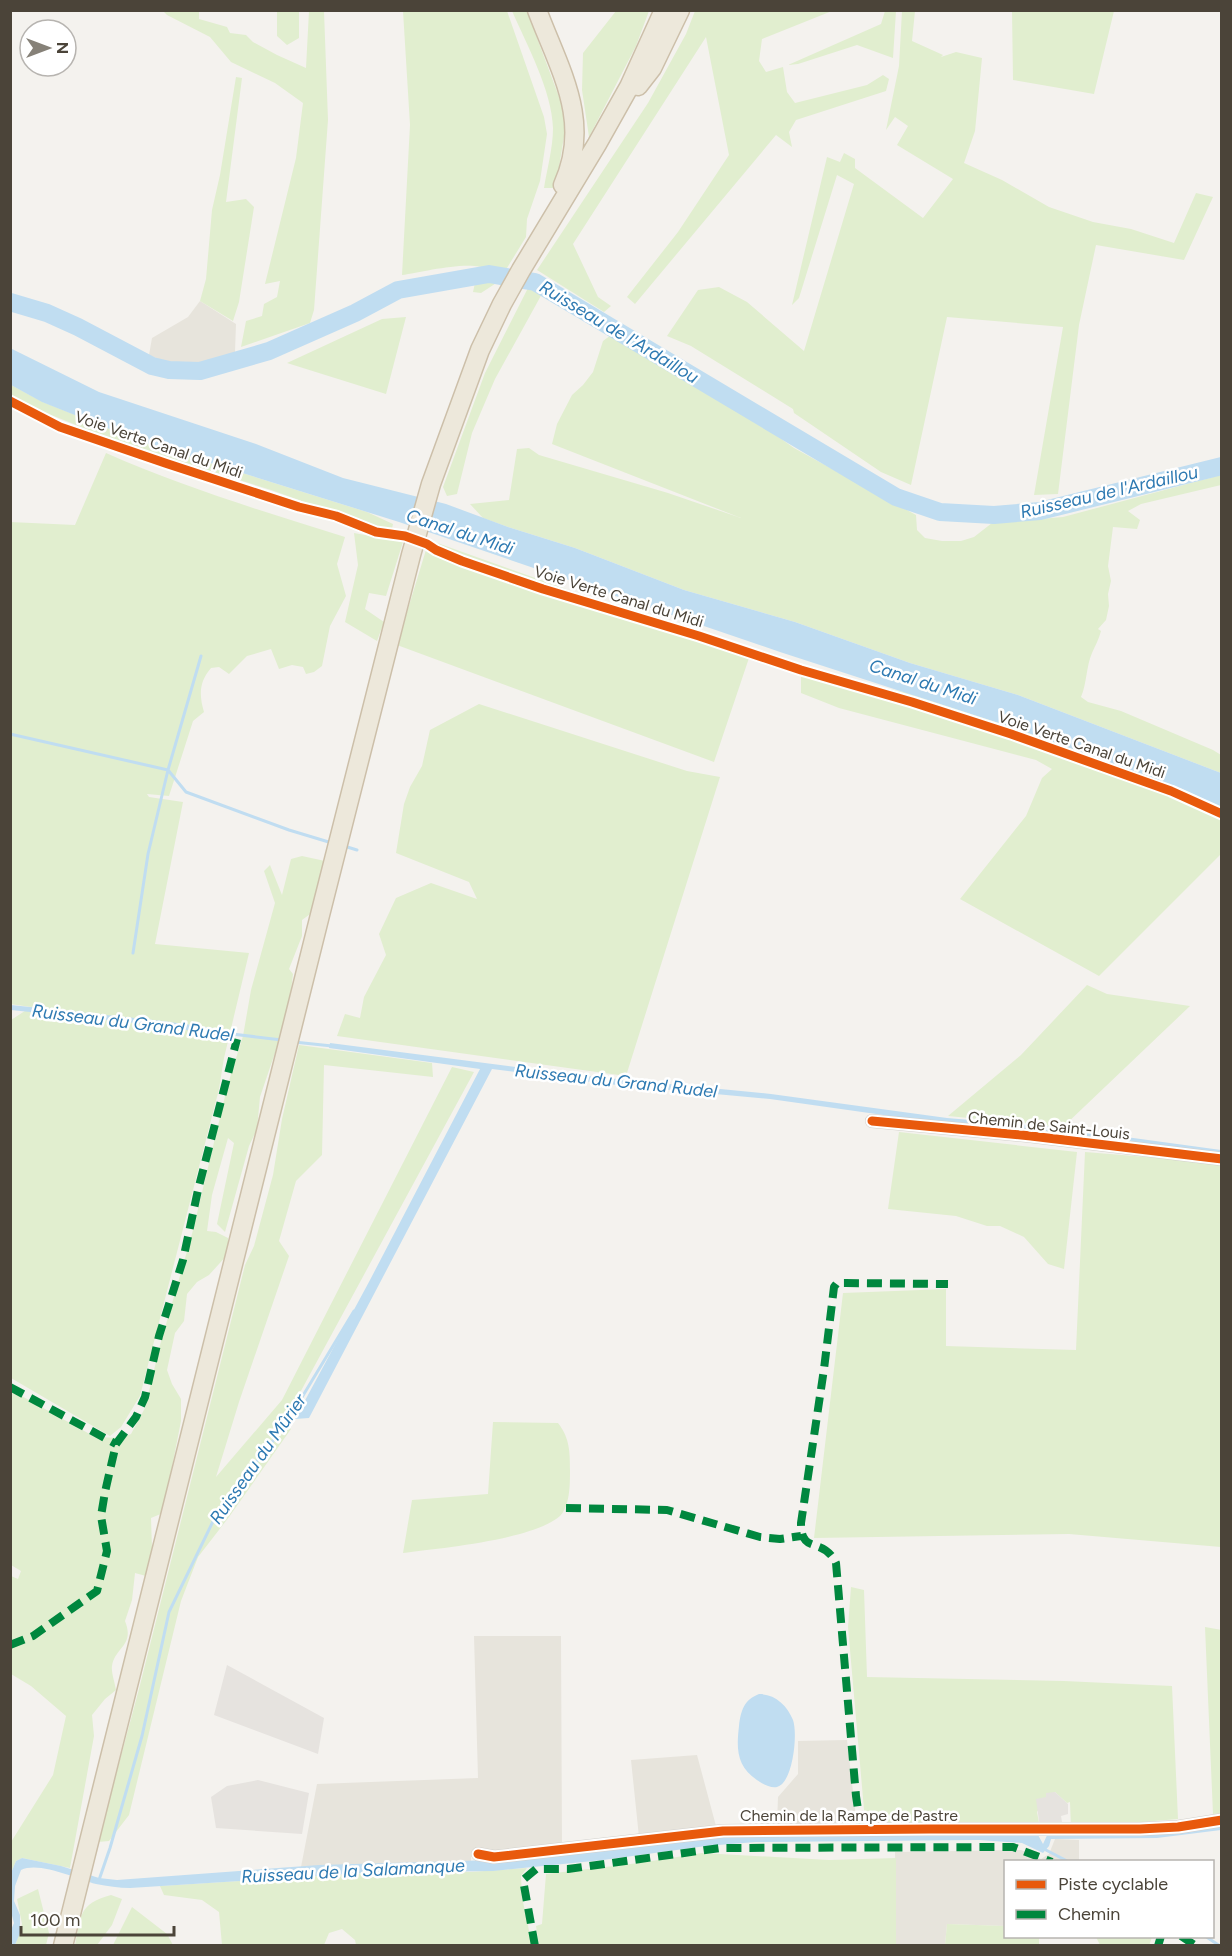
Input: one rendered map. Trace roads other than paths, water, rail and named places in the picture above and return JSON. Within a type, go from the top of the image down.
[{"type":"highway","points":[[63,1946],[411,555],[431,484],[464,393],[571,167],[576,134],[572,101],[537,10]]},
{"type":"highway","points":[[528,259],[629,87],[664,10]]},
{"type":"highway","points":[[635,89],[671,10]]},
{"type":"highway","points":[[528,259],[635,89],[652,68],[680,10]]},
{"type":"street","name":"Chemin de Saint-Louis","points":[[872,1121],[1031,1136],[1221,1159]]},
{"type":"street","name":"Chemin de la Rampe de Pastre","points":[[478,1854],[494,1857],[723,1831],[1140,1829],[1178,1827],[1221,1820]]},
{"type":"water","name":"Canal du Midi","points":[[10,348],[99,392],[256,444],[343,478],[446,504],[575,548],[684,590],[795,622],[910,663],[1018,695],[1221,773],[1221,807],[1182,789],[1023,731],[780,652],[399,522],[140,441],[42,402],[11,385]]},
{"type":"water","points":[[11,1005],[234,1031],[233,1037],[227,1037],[163,1026],[11,1010]]},
{"type":"water","points":[[330,1043],[577,1075],[771,1094],[947,1118],[1053,1127],[1221,1150],[1221,1154],[1052,1132],[947,1124],[770,1099],[607,1084],[492,1069],[309,1418],[295,1419],[480,1069],[329,1048]]},
{"type":"water","points":[[759,1694],[780,1701],[793,1720],[795,1736],[793,1757],[787,1777],[777,1787],[766,1785],[752,1777],[742,1765],[738,1751],[742,1710],[750,1699]]},
{"type":"water","points":[[1221,1823],[1221,1830],[1157,1838],[1051,1839],[1043,1853],[1022,1843],[979,1840],[756,1842],[493,1871],[364,1873],[130,1888],[96,1884],[48,1869],[29,1868],[21,1870],[15,1886],[14,1901],[20,1915],[20,1933],[15,1945],[11,1946],[11,1930],[14,1923],[11,1912],[11,1873],[16,1861],[22,1858],[61,1866],[99,1878],[117,1880],[319,1865],[494,1860],[704,1835],[1037,1833],[1043,1844],[1049,1831]]},
{"type":"waterway","name":"Ruisseau de l'Ardaillou","points":[[10,302],[47,313],[152,366],[169,370],[200,371],[269,351],[355,313],[398,290],[489,274],[535,282],[896,497],[940,512],[994,515],[1040,511],[1222,466]]},
{"type":"waterway","points":[[133,953],[148,854],[168,770],[201,656]]},
{"type":"waterway","points":[[10,734],[168,770],[186,792],[289,830],[332,843]]},
{"type":"waterway","points":[[344,846],[357,850]]},
{"type":"waterway","name":"Ruisseau du Grand Rudel","points":[[232,1034],[282,1040]]},
{"type":"waterway","name":"Ruisseau du Grand Rudel","points":[[294,1042],[332,1046]]},
{"type":"waterway","name":"Ruisseau du Mûrier","points":[[99,1880],[142,1736],[169,1612],[219,1509],[284,1427],[354,1311]]},
{"type":"waterway","name":"Ruisseau de la Salamanque","points":[[1044,1849],[1065,1860]]},
{"type":"waterway","name":"Ruisseau de la Salamanque","points":[[1208,1938],[1220,1946]]}]
